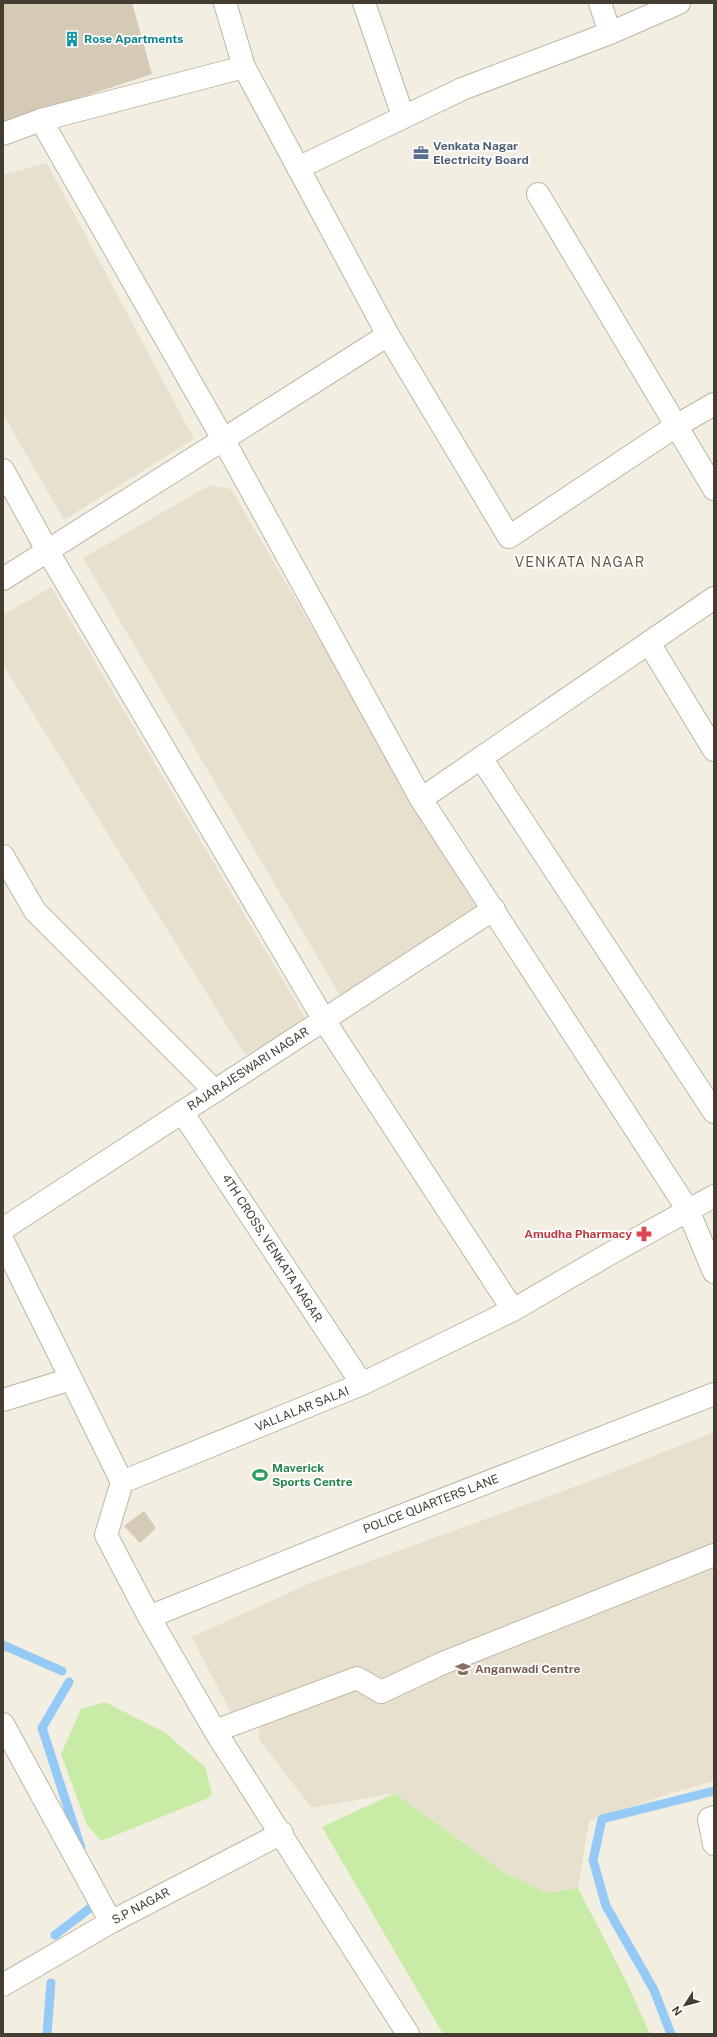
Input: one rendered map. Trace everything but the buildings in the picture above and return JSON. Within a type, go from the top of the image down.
[{"type":"street","points":[[225,3],[244,68],[388,335],[509,537],[676,426],[714,404]]},
{"type":"street","points":[[364,3],[403,116]]},
{"type":"street","points":[[600,3],[610,34]]},
{"type":"street","points":[[298,168],[403,116],[462,89],[610,34],[679,3]]},
{"type":"street","points":[[3,134],[41,120],[244,68]]},
{"type":"street","points":[[41,120],[223,439],[422,799],[688,1210],[714,1272]]},
{"type":"street","points":[[538,194],[714,489]]},
{"type":"street","points":[[3,579],[388,335]]},
{"type":"street","points":[[3,470],[47,550],[324,1020],[513,1310]]},
{"type":"street","points":[[422,799],[714,598]]},
{"type":"street","points":[[649,643],[714,750]]},
{"type":"street","points":[[482,758],[714,1112]]},
{"type":"street","points":[[3,856],[35,911],[215,1091]]},
{"type":"street","name":"RAJARAJESWARI NAGAR","points":[[3,1229],[494,909]]},
{"type":"street","name":"4TH CROSS, VENKATA NAGAR","points":[[182,1112],[362,1384]]},
{"type":"street","name":"VALLALAR SALAI","points":[[122,1482],[362,1384],[513,1310],[714,1196]]},
{"type":"street","points":[[3,1241],[122,1482],[106,1535],[149,1617],[216,1731],[408,2034]]},
{"type":"street","points":[[3,1400],[71,1379]]},
{"type":"street","name":"POLICE QUARTERS LANE","points":[[149,1617],[365,1530],[714,1394]]},
{"type":"street","points":[[216,1731],[357,1678],[381,1692],[443,1663],[714,1555]]},
{"type":"street","points":[[3,1724],[111,1922]]},
{"type":"street","points":[[712,1818],[714,1844]]},
{"type":"street","name":"S.P NAGAR","points":[[3,1985],[111,1922],[282,1833]]},
{"type":"shaded area","points":[[47,163],[194,439],[64,520],[3,414],[3,175]]},
{"type":"shaded area","points":[[210,485],[231,489],[477,909],[341,997],[83,558]]},
{"type":"shaded area","points":[[51,587],[307,1021],[245,1055],[3,665],[3,615]]},
{"type":"shaded area","points":[[714,1432],[714,1545],[376,1681],[363,1667],[232,1715],[192,1637],[310,1583],[593,1480]]},
{"type":"shaded area","points":[[714,1565],[714,1781],[675,1792],[589,1821],[578,1888],[548,1893],[504,1873],[395,1793],[312,1808],[260,1741],[258,1726],[355,1685],[378,1699]]},
{"type":"green space","points":[[105,1702],[164,1732],[205,1767],[212,1794],[206,1799],[101,1841],[87,1825],[61,1754],[81,1709]]},
{"type":"green space","points":[[395,1793],[504,1873],[548,1893],[578,1888],[626,1981],[650,2034],[443,2034],[322,1827]]},
{"type":"waterway","points":[[3,1645],[62,1671]]},
{"type":"waterway","points":[[69,1682],[42,1728],[81,1848]]},
{"type":"waterway","points":[[671,2034],[654,1990],[606,1906],[593,1860],[602,1819],[714,1791]]},
{"type":"waterway","points":[[55,1935],[98,1902],[98,1900]]},
{"type":"waterway","points":[[47,2034],[51,1983]]},
{"type":"place","name":"Rose Apartments","points":[[72,39]]},
{"type":"place","name":"Venkata Nagar Electricity Board","points":[[421,153]]},
{"type":"place","name":"Amudha Pharmacy","points":[[644,1234]]},
{"type":"place","name":"Maverick Sports Centre","points":[[260,1475]]},
{"type":"place","name":"Anganwadi Centre","points":[[463,1669]]},
{"type":"district","name":"VENKATA NAGAR","points":[[580,562]]}]
